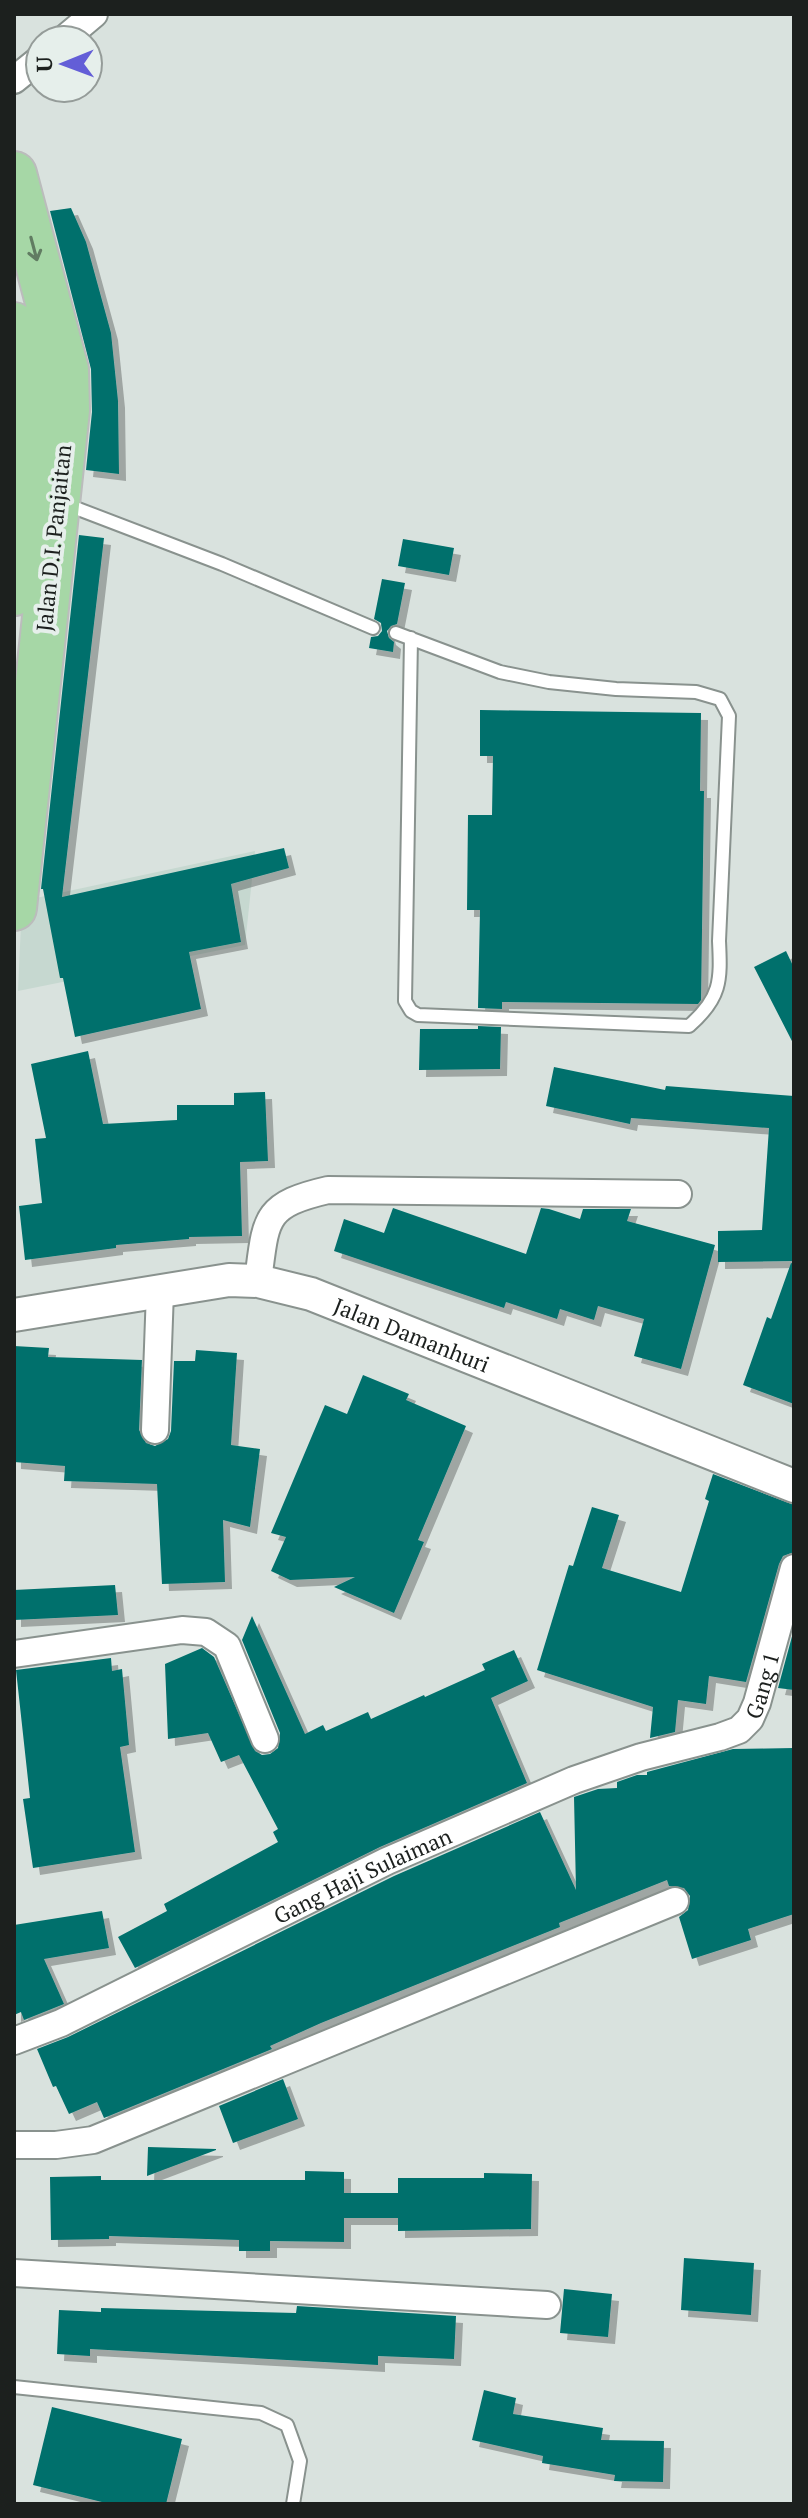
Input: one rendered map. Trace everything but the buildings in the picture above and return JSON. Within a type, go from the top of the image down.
[{"type":"highway","name":"Jalan D.I. Panjaitan","points":[[14,174],[66,370],[67,410],[58,502],[24,720],[14,908]]},
{"type":"highway","points":[[14,593],[27,490],[28,399],[15,329]]},
{"type":"street","points":[[258,1281],[264,1238],[276,1210],[296,1197],[328,1190],[678,1194]]},
{"type":"street","name":"Jalan Damanhuri","points":[[14,1315],[229,1280],[258,1281],[311,1294],[794,1486]]},
{"type":"street","points":[[155,1430],[160,1291]]},
{"type":"street","name":"Gang 1","points":[[720,1737],[739,1730],[750,1719],[794,1568]]},
{"type":"street","points":[[14,1654],[182,1630],[206,1632],[227,1646],[265,1739]]},
{"type":"street","name":"Gang Haji Sulaiman","points":[[14,2041],[61,2023],[387,1861],[574,1780],[641,1757],[720,1737]]},
{"type":"street","points":[[14,2145],[56,2145],[93,2140],[675,1901]]},
{"type":"street","points":[[14,2273],[547,2305]]},
{"type":"lane","points":[[58,502],[222,564],[373,628]]},
{"type":"lane","points":[[396,633],[411,638],[512,675],[616,689],[696,692],[720,699],[729,716],[719,941],[721,977],[708,1009],[689,1026],[418,1015],[411,1011],[405,1001],[411,638]]},
{"type":"lane","points":[[14,2387],[261,2413],[287,2425],[300,2461],[293,2504]]},
{"type":"shaded area","points":[[255,851],[245,945],[18,991],[22,901]]}]
